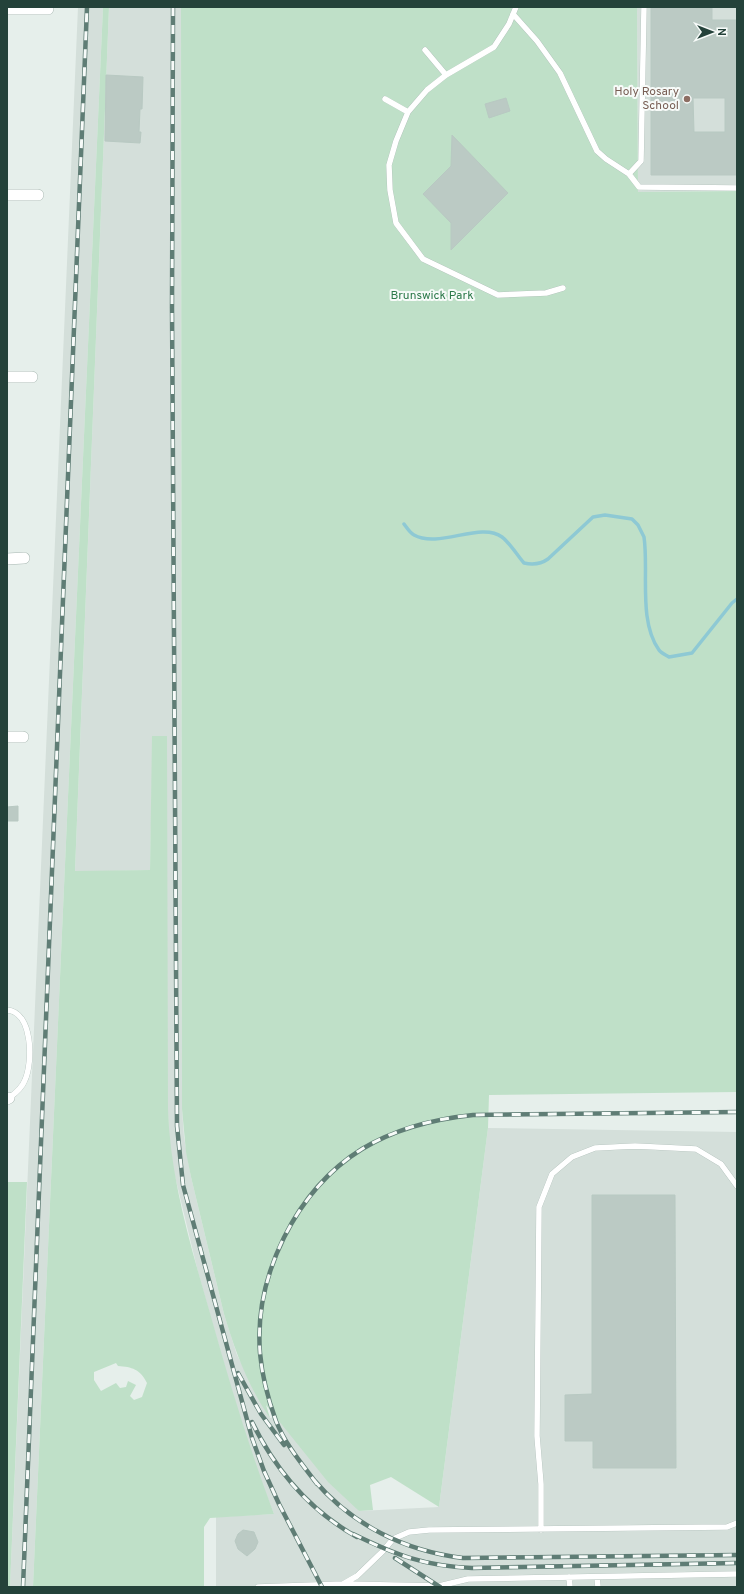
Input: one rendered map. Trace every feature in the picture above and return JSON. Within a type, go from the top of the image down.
[{"type":"street","points":[[7,9],[48,9]]},
{"type":"street","points":[[7,195],[38,195]]},
{"type":"street","points":[[7,377],[32,377]]},
{"type":"street","points":[[7,559],[24,558]]},
{"type":"street","points":[[7,737],[23,737]]},
{"type":"lane","points":[[516,7],[509,24],[494,47],[446,75],[427,90],[408,112],[396,141],[389,166],[390,190],[396,223],[423,259],[498,295],[546,293],[563,288]]},
{"type":"lane","points":[[629,174],[641,161],[644,7]]},
{"type":"lane","points":[[513,14],[537,41],[560,73],[598,151],[606,160],[629,174],[639,187],[737,188]]},
{"type":"lane","points":[[425,50],[446,75]]},
{"type":"lane","points":[[385,99],[408,112]]},
{"type":"lane","points":[[7,1010],[17,1012],[22,1019],[28,1036],[30,1053],[25,1081],[15,1094],[8,1099]]},
{"type":"lane","points":[[541,1530],[541,1484],[537,1436],[539,1207],[552,1174],[572,1157],[595,1148],[635,1146],[681,1148],[696,1149],[721,1164],[737,1186]]},
{"type":"lane","points":[[343,1584],[358,1576],[393,1539],[409,1532],[429,1530],[728,1527],[737,1523]]},
{"type":"lane","points":[[258,1587],[343,1584],[439,1586],[468,1579],[737,1574]]},
{"type":"lane","points":[[569,1577],[570,1587]]},
{"type":"lane","points":[[597,1577],[598,1587]]},
{"type":"shaded area","points":[[78,7],[103,7],[33,1587],[10,1587]]},
{"type":"shaded area","points":[[109,7],[181,7],[182,1109],[184,1137],[191,1177],[224,1314],[237,1355],[270,1418],[285,1415],[359,1511],[439,1507],[488,1128],[737,1132],[737,1587],[216,1587],[216,1517],[274,1514],[254,1463],[232,1392],[198,1272],[172,1164],[169,1137],[153,736],[150,870],[75,872]]},
{"type":"shaded area","name":"Holy Rosary School","points":[[637,7],[737,7],[737,191],[638,192]]},
{"type":"green space","points":[[103,7],[109,7],[75,871],[150,870],[152,736],[167,736],[168,1109],[173,1161],[189,1238],[217,1338],[248,1439],[274,1514],[210,1518],[204,1527],[204,1587],[33,1587]],"holes":[[[116,1363],[118,1366],[131,1368],[144,1378],[147,1383],[142,1397],[134,1400],[130,1396],[136,1385],[128,1381],[126,1387],[120,1388],[116,1383],[101,1391],[94,1380],[94,1372]]]},
{"type":"green space","name":"Brunswick Park","points":[[181,7],[637,7],[638,192],[737,191],[737,1092],[489,1095],[488,1128],[439,1507],[391,1477],[370,1485],[373,1510],[359,1511],[328,1482],[266,1405],[270,1418],[249,1381],[228,1328],[186,1152],[182,1109]]},
{"type":"green space","points":[[7,1182],[27,1182],[10,1587],[7,1587]]},
{"type":"building","name":"Holy Rosary School","points":[[651,8],[712,8],[712,20],[737,20],[737,175],[651,175]],"holes":[[[693,98],[725,98],[725,132],[694,132]]]},
{"type":"building","points":[[106,75],[143,77],[142,109],[140,109],[140,143],[105,141]]},
{"type":"building","points":[[506,98],[510,111],[489,118],[485,104]]},
{"type":"building","points":[[452,135],[508,193],[451,250],[451,223],[423,194],[451,166]]},
{"type":"building","points":[[18,806],[18,821],[7,821],[7,807]]},
{"type":"building","points":[[592,1195],[675,1195],[676,1468],[593,1468],[593,1441],[565,1441],[565,1395],[592,1394]]},
{"type":"building","points":[[243,1530],[254,1532],[258,1542],[255,1549],[247,1556],[238,1549],[235,1541],[238,1534]]},
{"type":"waterway","points":[[404,524],[414,535],[424,538],[435,539],[472,533],[493,533],[502,537],[524,563],[534,564],[548,559],[593,517],[605,515],[632,519],[638,525],[644,537],[646,610],[648,625],[659,650],[669,657],[692,653],[732,603],[737,599]]},
{"type":"railway","points":[[23,1587],[87,7]]},
{"type":"railway","points":[[173,7],[172,308],[177,1126],[183,1185],[252,1438],[264,1471],[279,1504],[322,1587]]},
{"type":"railway","points":[[317,1484],[289,1446],[276,1421],[262,1370],[260,1353],[260,1324],[264,1294],[272,1265],[284,1238],[299,1211],[317,1187],[338,1166],[362,1149],[389,1135],[430,1122],[458,1117],[473,1115],[737,1112]]},
{"type":"railway","points":[[238,1373],[261,1414],[284,1445]]},
{"type":"railway","points":[[252,1422],[272,1457],[296,1488],[324,1515],[357,1537]]},
{"type":"railway","points":[[314,1480],[345,1510],[363,1523],[381,1533],[400,1542],[421,1549],[463,1558],[737,1555]]},
{"type":"railway","points":[[353,1534],[383,1548],[411,1558],[439,1565],[455,1567],[472,1568],[737,1563]]},
{"type":"railway","points":[[395,1558],[440,1587]]},
{"type":"place","name":"Holy Rosary School","points":[[687,99]]}]
